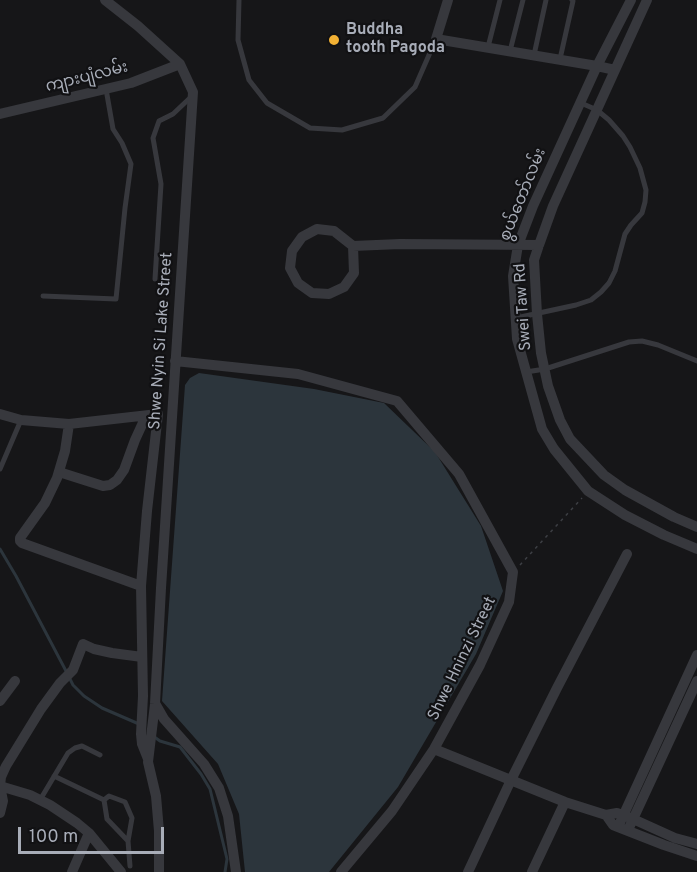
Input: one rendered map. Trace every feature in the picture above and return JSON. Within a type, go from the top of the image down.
[{"type":"street","name":"Shwe Nyin Si Lake Street","points":[[105,0],[180,64],[193,92],[154,722],[147,735]]},
{"type":"street","points":[[448,0],[436,39],[615,70]]},
{"type":"street","name":"စွယ်တော်လမ်း","points":[[631,0],[597,66],[533,206],[518,245],[513,276],[517,339],[542,429],[554,449],[588,491],[631,518],[697,549]]},
{"type":"street","name":"Swei Taw Rd","points":[[647,0],[553,206],[539,245],[534,260],[537,314],[541,353],[548,386],[560,420],[570,439],[604,475],[625,490],[697,527]]},
{"type":"street","name":"ကျားပျံလမ်း","points":[[0,114],[131,83],[180,64]]},
{"type":"street","points":[[353,246],[354,273],[344,287],[329,294],[312,293],[298,283],[290,268],[292,251],[302,237],[317,230],[334,231],[353,246],[539,245]]},
{"type":"street","points":[[175,361],[298,374],[397,401],[459,474],[513,572]]},
{"type":"street","points":[[0,414],[21,420],[69,423],[158,414],[141,586],[142,719],[147,735],[148,762],[156,796],[159,831],[158,872]]},
{"type":"street","points":[[59,472],[103,486],[110,485],[124,470],[146,416]]},
{"type":"street","points":[[69,423],[59,472],[45,503],[20,541],[141,586]]},
{"type":"street","points":[[554,449],[570,439]]},
{"type":"street","points":[[631,518],[642,499]]},
{"type":"street","points":[[468,872],[511,780],[627,554]]},
{"type":"street","name":"Shwe Hninzi Street","points":[[341,872],[392,811],[434,749],[480,665],[509,602],[513,572]]},
{"type":"street","points":[[0,813],[3,801],[1,777],[41,709],[60,683],[73,670],[83,644],[112,653],[142,657]]},
{"type":"street","points":[[623,829],[697,655]]},
{"type":"street","points":[[0,701],[15,681]]},
{"type":"street","points":[[628,817],[697,681]]},
{"type":"street","points":[[155,704],[164,719],[204,764],[219,788],[228,816],[236,872]]},
{"type":"street","points":[[434,749],[565,802],[606,815],[617,813],[675,838],[697,844]]},
{"type":"street","points":[[0,786],[30,795],[60,812],[89,833],[125,869]]},
{"type":"street","points":[[532,872],[565,802]]},
{"type":"street","points":[[606,815],[614,825],[697,856]]},
{"type":"street","points":[[72,872],[89,833]]},
{"type":"lane","points":[[239,0],[238,40],[249,80],[267,104],[310,128],[342,130],[383,118],[415,87],[436,39]]},
{"type":"lane","points":[[488,47],[500,0]]},
{"type":"lane","points":[[510,51],[523,0]]},
{"type":"lane","points":[[534,55],[546,0]]},
{"type":"lane","points":[[560,59],[572,0]]},
{"type":"lane","points":[[43,296],[116,299],[131,164],[113,129],[106,89]]},
{"type":"lane","points":[[155,279],[161,184],[153,138],[159,121],[173,114],[192,96]]},
{"type":"lane","points":[[516,318],[591,300],[601,292],[615,271],[625,234],[642,213],[646,190],[644,178],[630,147],[615,126],[597,111],[580,103]]},
{"type":"lane","points":[[526,372],[544,369],[629,342],[658,345],[697,361]]},
{"type":"lane","points":[[0,469],[21,420]]},
{"type":"lane","points":[[40,800],[68,753],[82,746],[100,755]]},
{"type":"lane","points":[[54,776],[104,800]]},
{"type":"lane","points":[[104,800],[109,796],[125,802],[132,818],[125,869]]},
{"type":"lane","points":[[104,800],[107,819],[128,841]]},
{"type":"path","points":[[513,572],[588,491]]},
{"type":"shaded area","points":[[199,373],[314,389],[384,403],[435,452],[481,526],[503,591],[476,654],[398,787],[329,872],[245,872],[239,814],[218,764],[162,701],[185,385],[190,378]]},
{"type":"waterway","points":[[0,549],[66,671]]},
{"type":"waterway","points":[[69,677],[73,685],[84,696],[102,708],[139,724]]},
{"type":"waterway","points":[[153,736],[160,741],[180,747],[210,789],[227,859],[225,872]]},
{"type":"place","name":"Buddha tooth Pagoda","points":[[334,40]]}]
